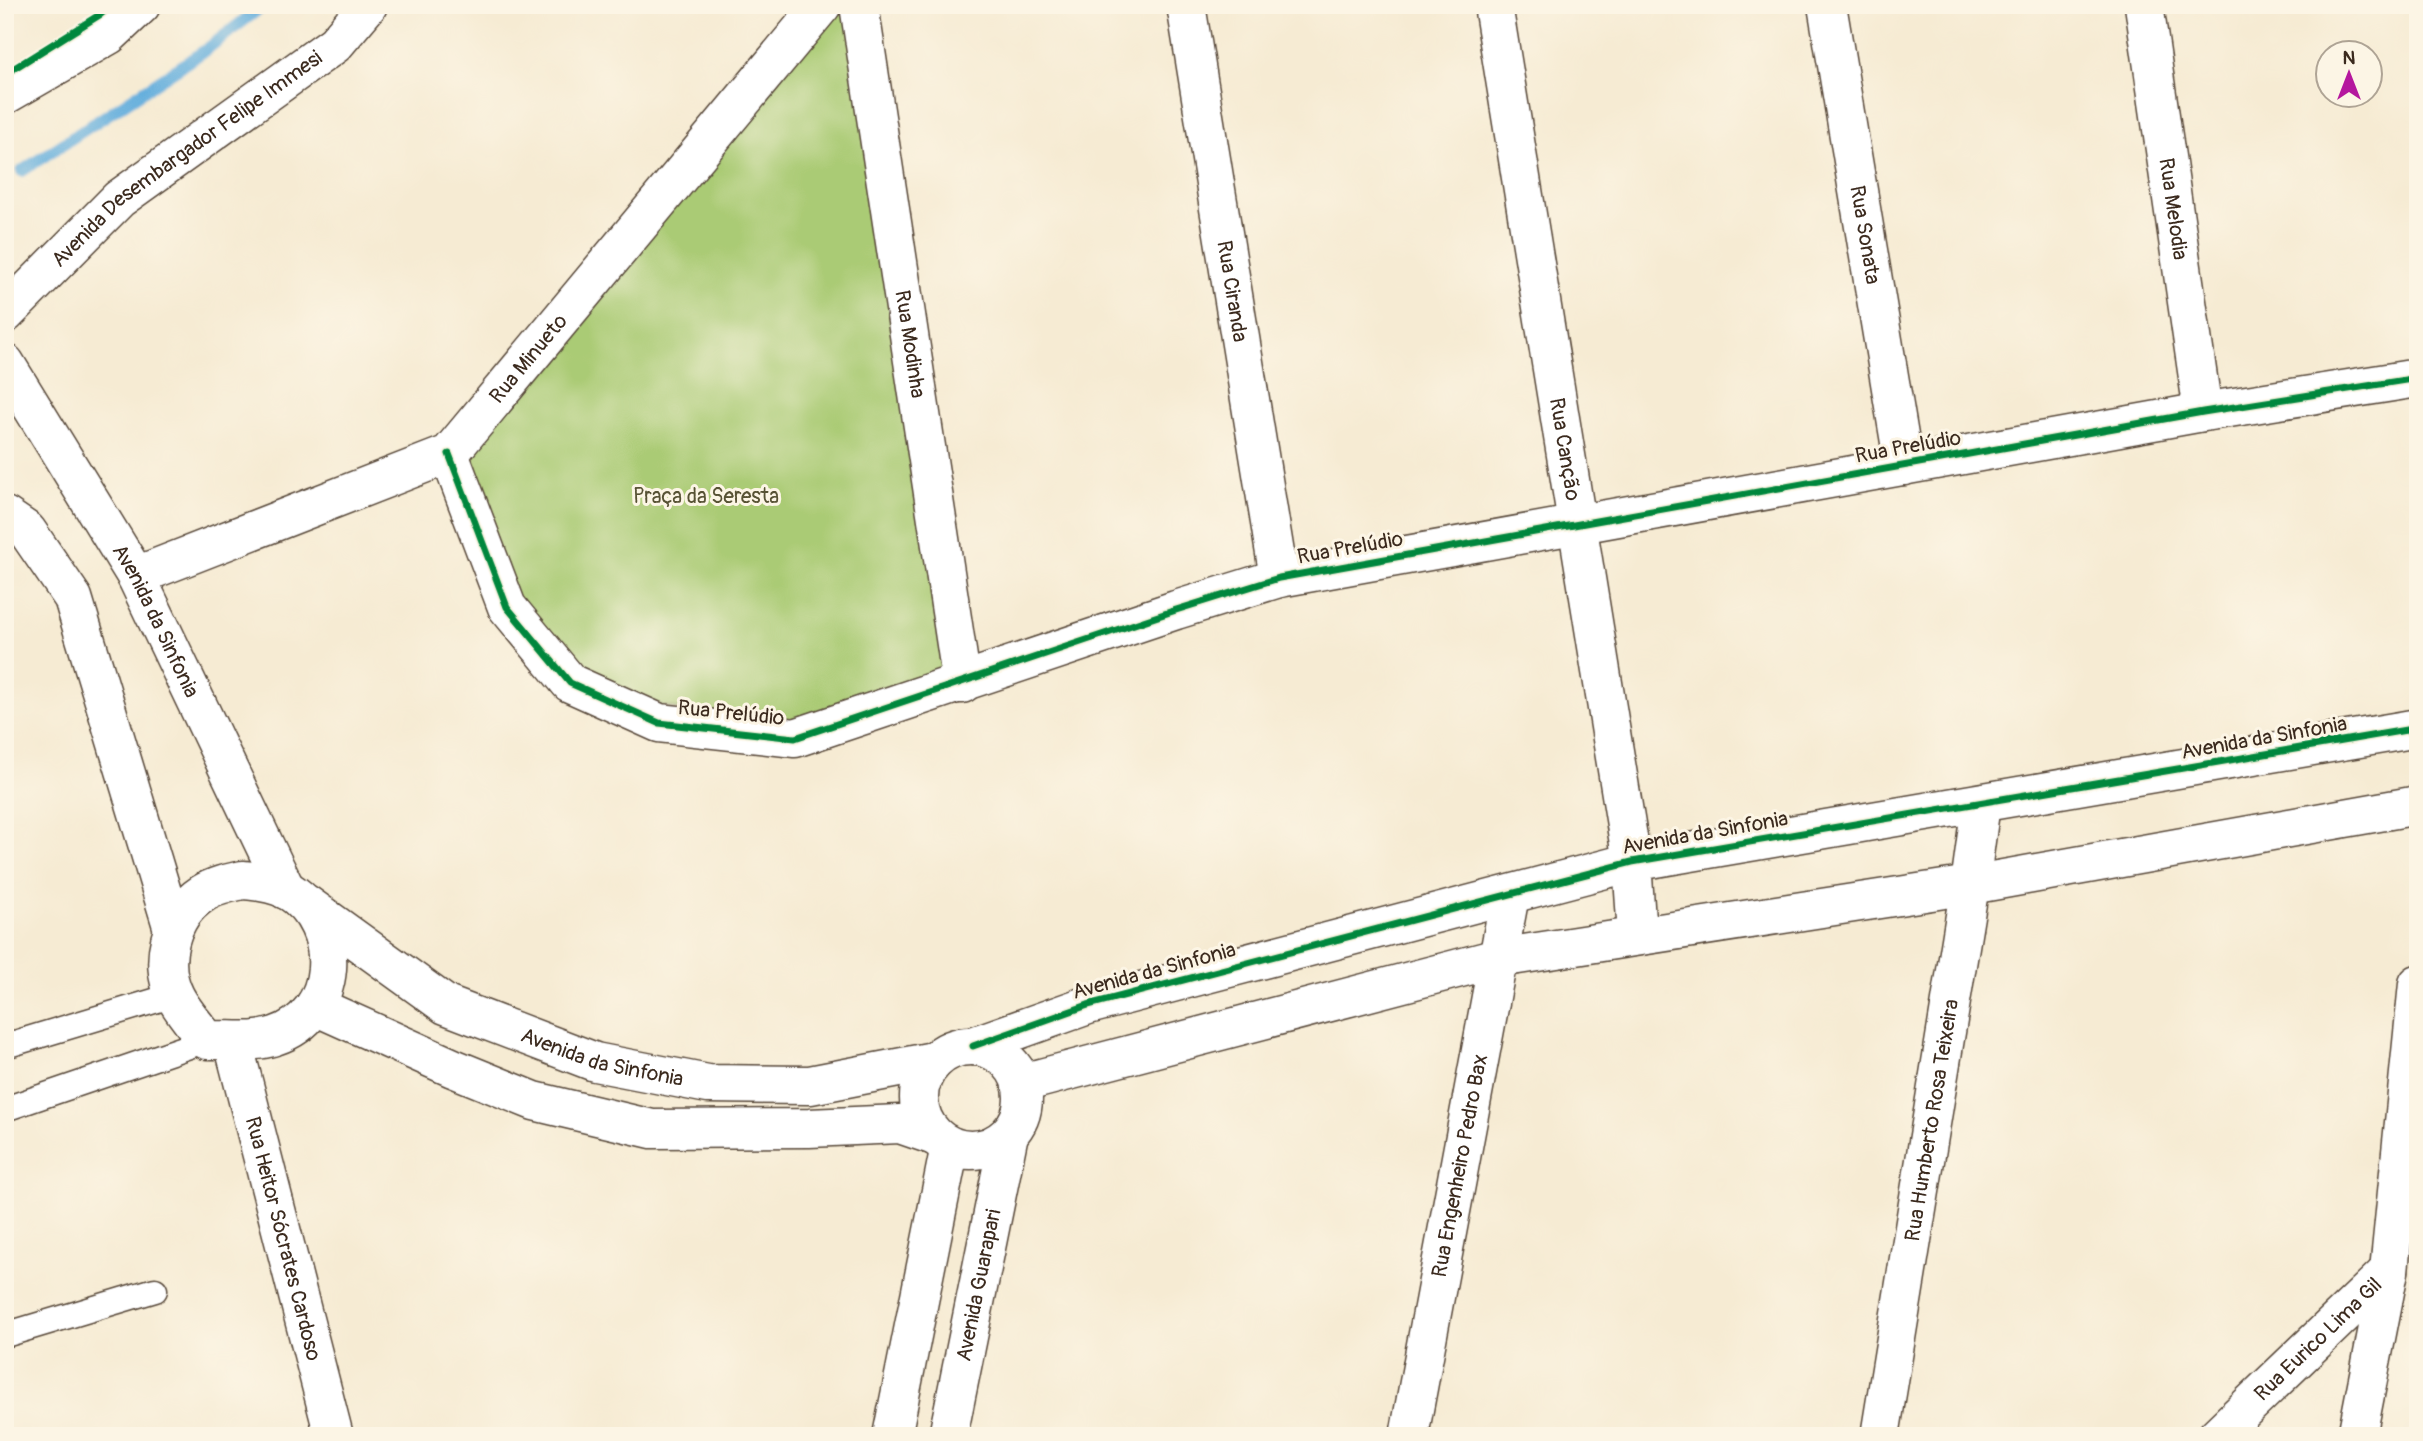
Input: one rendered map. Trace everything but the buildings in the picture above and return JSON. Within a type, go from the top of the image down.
[{"type":"street","points":[[5,95],[109,35],[141,5]]},
{"type":"street","name":"Avenida Desembargador Felipe Immesi","points":[[5,314],[119,199],[335,44],[368,5]]},
{"type":"street","name":"Rua Minueto","points":[[136,576],[449,454],[822,5]]},
{"type":"street","name":"Rua Modinha","points":[[859,5],[962,684]]},
{"type":"street","name":"Rua Ciranda","points":[[1186,5],[1279,579]]},
{"type":"street","name":"Rua Canção","points":[[1493,5],[1632,862],[1637,934]]},
{"type":"street","name":"Rua Sonata","points":[[1827,5],[1904,466]]},
{"type":"street","name":"Rua Melodia","points":[[2144,5],[2203,412]]},
{"type":"street","name":"Avenida da Sinfonia","points":[[5,363],[136,576],[296,897],[322,927],[328,953],[326,981],[315,1006],[298,1024],[276,1036],[220,1041],[174,996],[168,974],[167,951],[173,929],[192,902],[221,885],[243,880],[265,882],[296,897],[446,1005],[595,1062],[708,1084],[810,1084],[934,1061],[958,1047],[973,1046],[1088,1005],[1632,862],[2418,728]]},
{"type":"street","name":"Rua Prelúdio","points":[[449,454],[507,607],[570,683],[659,723],[795,738],[1176,610],[1279,579],[2203,412],[2418,378]]},
{"type":"street","name":"Avenida da Sinfonia","points":[[5,516],[27,531],[73,598],[173,929]]},
{"type":"street","name":"Rua Humberto Rosa Teixeira","points":[[1880,1436],[1981,804]]},
{"type":"street","points":[[1022,1083],[1497,958],[1637,934],[1970,886],[2418,805]]},
{"type":"street","name":"Rua Engenheiro Pedro Bax","points":[[1409,1436],[1510,895]]},
{"type":"street","points":[[2357,1436],[2389,1271],[2418,984]]},
{"type":"street","points":[[315,1006],[534,1101],[652,1129],[809,1128],[900,1124],[965,1150],[982,1150],[997,1144],[1009,1134],[1019,1119],[1024,1101],[1022,1083],[1015,1068],[1003,1056],[989,1049],[973,1046]]},
{"type":"street","name":"Rua Heitor Sócrates Cardoso","points":[[220,1041],[334,1436]]},
{"type":"street","points":[[934,1061],[924,1075],[919,1091],[920,1107],[925,1123],[942,1141]]},
{"type":"street","name":"Avenida Guarapari","points":[[948,1436],[1009,1134]]},
{"type":"street","points":[[892,1436],[942,1141]]},
{"type":"street","name":"Rua Eurico Lima Gil","points":[[2217,1436],[2389,1271]]},
{"type":"lane","points":[[5,1046],[174,996]]},
{"type":"lane","points":[[5,1108],[220,1041]]},
{"type":"lane","points":[[5,1335],[155,1290]]},
{"type":"green space","name":"Praça da Seresta","points":[[822,5],[859,5],[962,684],[795,738],[570,683],[507,607],[449,454]]},
{"type":"waterway","points":[[22,171],[207,49],[264,5]]},
{"type":"cycle path","points":[[5,74],[111,5]]},
{"type":"cycle path","points":[[449,454],[507,607],[570,683],[659,723],[795,738],[1279,578],[2203,412],[2418,378]]},
{"type":"cycle path","points":[[973,1046],[1088,1005],[1632,862],[2418,728]]}]
